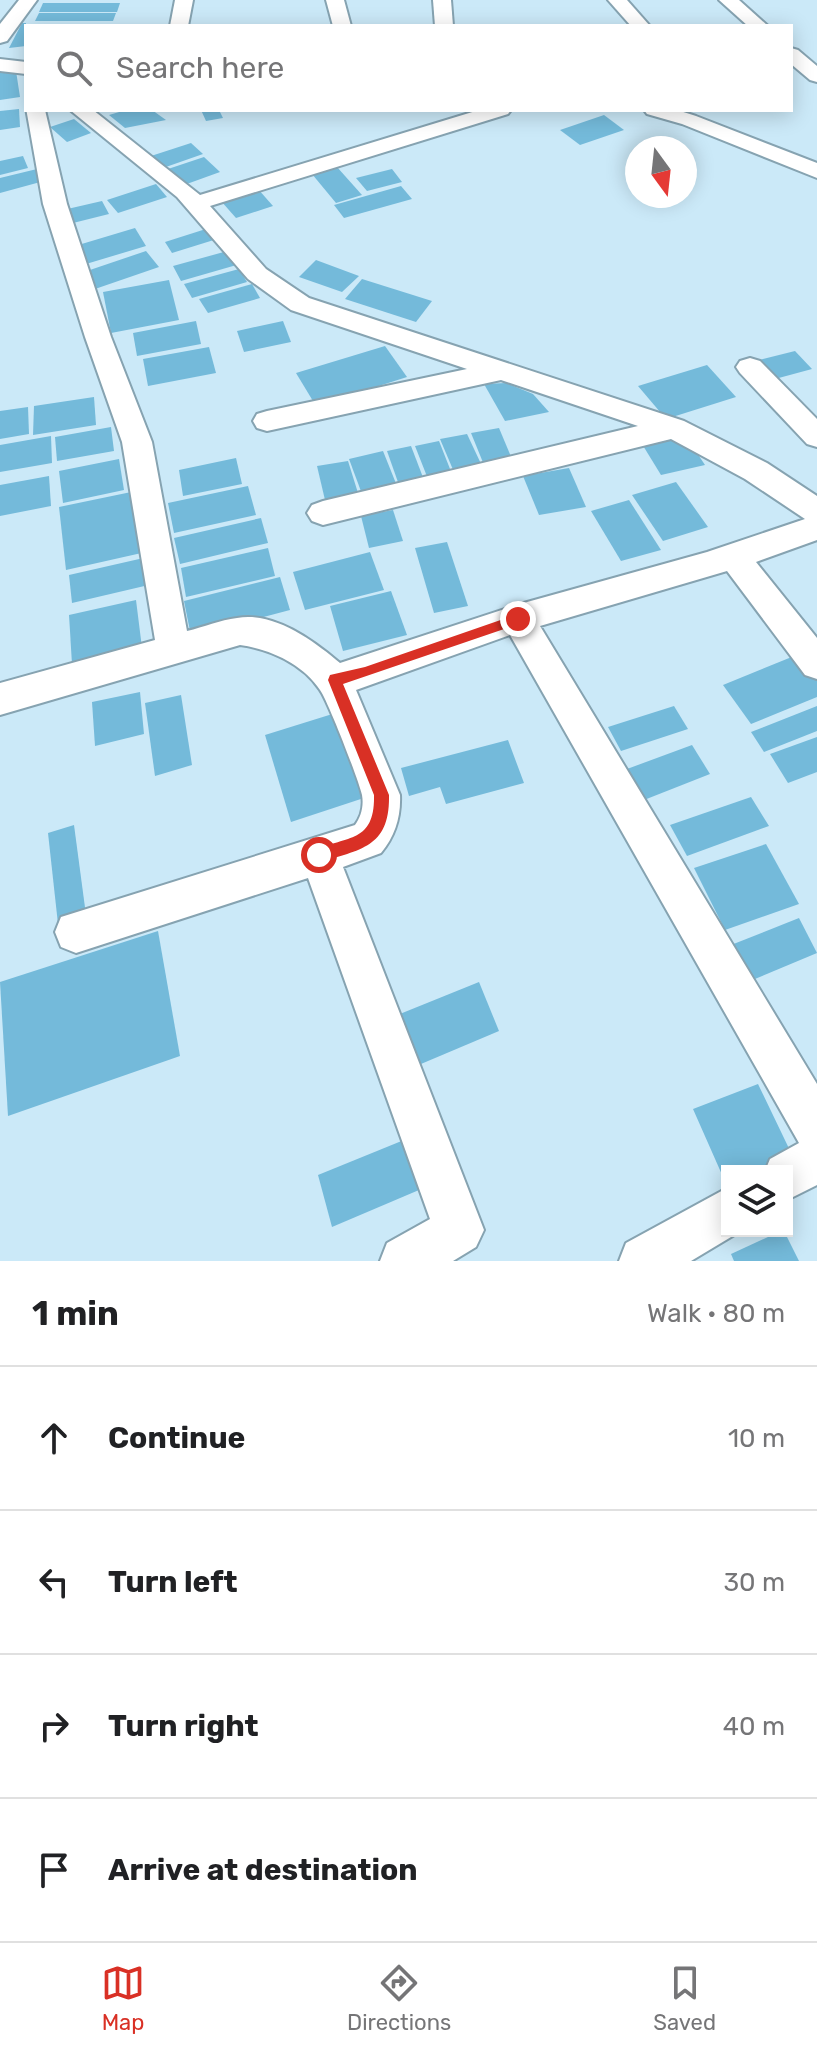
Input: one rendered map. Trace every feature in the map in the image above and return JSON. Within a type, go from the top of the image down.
[{"type":"street","points":[[0,37],[28,0]]},
{"type":"street","points":[[179,24],[184,0]]},
{"type":"street","points":[[335,0],[341,24]]},
{"type":"street","points":[[442,0],[444,24]]},
{"type":"street","points":[[617,0],[639,24]]},
{"type":"street","points":[[728,0],[757,24]]},
{"type":"street","points":[[793,56],[817,76]]},
{"type":"street","points":[[0,65],[24,68]]},
{"type":"street","points":[[35,112],[55,204],[98,337],[137,442],[174,652]]},
{"type":"street","points":[[82,112],[196,203],[257,274],[300,304],[674,428],[756,471],[817,511]]},
{"type":"street","points":[[196,203],[494,112]]},
{"type":"street","points":[[661,112],[689,120],[817,171]]},
{"type":"street","points":[[689,120],[708,112]]},
{"type":"street","points":[[750,367],[817,437]]},
{"type":"street","points":[[267,421],[505,370]]},
{"type":"street","points":[[323,513],[674,428]]},
{"type":"street","points":[[334,680],[518,619],[734,557],[817,527]]},
{"type":"street","points":[[734,557],[817,664]]},
{"type":"street","points":[[518,619],[817,1128]]},
{"type":"street","points":[[0,699],[240,631],[265,634],[293,643],[334,680],[381,795],[382,811],[377,830],[367,840],[76,932]]},
{"type":"street","points":[[319,855],[459,1230],[405,1261]]},
{"type":"street","points":[[793,1173],[817,1159]]},
{"type":"street","points":[[644,1261],[721,1216]]},
{"type":"building","points":[[43,3],[120,3],[117,12],[39,12]]},
{"type":"building","points":[[39,13],[116,13],[113,21],[35,21]]},
{"type":"building","points":[[22,23],[26,23],[24,46],[9,48]]},
{"type":"building","points":[[0,70],[16,71],[20,97],[0,100]]},
{"type":"building","points":[[19,109],[20,127],[0,130],[0,111]]},
{"type":"building","points":[[155,112],[166,120],[125,128],[109,115]]},
{"type":"building","points":[[202,112],[220,112],[223,118],[206,121]]},
{"type":"building","points":[[604,115],[624,130],[580,145],[560,130]]},
{"type":"building","points":[[74,119],[91,133],[67,142],[50,127]]},
{"type":"building","points":[[191,143],[203,154],[163,168],[151,156]]},
{"type":"building","points":[[23,156],[28,168],[0,175],[0,161]]},
{"type":"building","points":[[204,157],[220,172],[184,185],[168,169]]},
{"type":"building","points":[[337,167],[362,195],[336,203],[312,174]]},
{"type":"building","points":[[37,169],[44,181],[0,193],[0,178]]},
{"type":"building","points":[[392,169],[402,182],[367,191],[356,178]]},
{"type":"building","points":[[156,184],[167,197],[118,213],[107,200]]},
{"type":"building","points":[[401,186],[412,199],[344,218],[334,205]]},
{"type":"building","points":[[258,189],[273,206],[236,218],[221,201]]},
{"type":"building","points":[[102,201],[109,214],[69,224],[63,210]]},
{"type":"building","points":[[135,228],[146,246],[86,264],[75,246]]},
{"type":"building","points":[[209,228],[217,239],[172,253],[165,242]]},
{"type":"building","points":[[231,250],[240,264],[181,281],[173,266]]},
{"type":"building","points":[[146,251],[159,267],[95,289],[84,272]]},
{"type":"building","points":[[316,260],[359,276],[342,292],[299,277]]},
{"type":"building","points":[[239,269],[247,282],[192,298],[184,284]]},
{"type":"building","points":[[362,279],[432,301],[416,322],[345,299]]},
{"type":"building","points":[[169,280],[179,320],[111,333],[103,292]]},
{"type":"building","points":[[252,284],[260,298],[208,313],[199,299]]},
{"type":"building","points":[[196,321],[201,344],[137,356],[133,333]]},
{"type":"building","points":[[283,321],[291,342],[244,352],[237,331]]},
{"type":"building","points":[[385,346],[407,377],[316,406],[296,373]]},
{"type":"building","points":[[209,347],[216,373],[148,386],[143,359]]},
{"type":"building","points":[[795,351],[812,369],[775,379],[759,360]]},
{"type":"building","points":[[707,365],[736,397],[666,419],[638,386]]},
{"type":"building","points":[[506,383],[533,394],[549,412],[505,421],[484,384]]},
{"type":"building","points":[[94,397],[96,425],[33,435],[34,406]]},
{"type":"building","points":[[28,407],[29,434],[0,439],[0,411]]},
{"type":"building","points":[[111,427],[114,451],[57,461],[55,437]]},
{"type":"building","points":[[499,428],[512,459],[484,465],[471,433]]},
{"type":"building","points":[[467,434],[482,466],[454,472],[440,439]]},
{"type":"building","points":[[685,435],[705,465],[661,475],[642,444]]},
{"type":"building","points":[[51,436],[52,463],[0,472],[0,445]]},
{"type":"building","points":[[439,441],[452,474],[428,479],[415,446]]},
{"type":"building","points":[[411,446],[424,480],[399,485],[387,451]]},
{"type":"building","points":[[383,451],[397,486],[362,494],[349,459]]},
{"type":"building","points":[[236,458],[242,484],[183,496],[179,470]]},
{"type":"building","points":[[119,459],[124,490],[63,503],[59,471]]},
{"type":"building","points":[[348,461],[358,493],[325,500],[317,466]]},
{"type":"building","points":[[569,468],[586,507],[539,515],[523,476]]},
{"type":"building","points":[[49,476],[51,506],[0,516],[0,485]]},
{"type":"building","points":[[676,482],[708,527],[663,541],[632,495]]},
{"type":"building","points":[[248,486],[256,515],[174,533],[168,503]]},
{"type":"building","points":[[136,491],[146,552],[66,570],[59,507]]},
{"type":"building","points":[[629,500],[661,550],[621,561],[591,511]]},
{"type":"building","points":[[393,510],[403,541],[369,548],[361,516]]},
{"type":"building","points":[[261,518],[268,543],[180,564],[174,538]]},
{"type":"building","points":[[447,542],[468,606],[434,613],[415,548]]},
{"type":"building","points":[[268,548],[275,576],[186,597],[181,568]]},
{"type":"building","points":[[370,552],[384,590],[305,610],[293,572]]},
{"type":"building","points":[[148,557],[153,584],[72,603],[69,575]]},
{"type":"building","points":[[280,577],[290,610],[191,636],[184,601]]},
{"type":"building","points":[[391,591],[407,635],[343,651],[330,606]]},
{"type":"building","points":[[136,600],[142,648],[72,664],[69,615]]},
{"type":"building","points":[[804,652],[817,668],[817,697],[751,724],[723,685]]},
{"type":"building","points":[[140,692],[144,734],[95,746],[92,702]]},
{"type":"building","points":[[181,695],[192,765],[155,776],[145,703]]},
{"type":"building","points":[[674,706],[688,729],[621,751],[608,727]]},
{"type":"building","points":[[817,706],[817,731],[764,752],[751,732]]},
{"type":"building","points":[[342,711],[373,795],[291,822],[265,735]]},
{"type":"building","points":[[817,737],[817,772],[788,783],[770,754]]},
{"type":"building","points":[[508,740],[524,783],[446,804],[440,787],[409,796],[401,768]]},
{"type":"building","points":[[692,745],[710,774],[644,800],[627,769]]},
{"type":"building","points":[[751,797],[769,826],[687,856],[670,825]]},
{"type":"building","points":[[74,825],[86,915],[58,924],[48,833]]},
{"type":"building","points":[[766,844],[799,904],[725,930],[694,868]]},
{"type":"building","points":[[799,918],[817,953],[750,981],[731,945]]},
{"type":"building","points":[[158,931],[180,1056],[8,1116],[0,982]]},
{"type":"building","points":[[479,982],[499,1031],[402,1072],[385,1020]]},
{"type":"building","points":[[758,1084],[795,1161],[785,1165],[721,1165],[721,1172],[693,1109]]},
{"type":"building","points":[[404,1140],[419,1190],[332,1227],[318,1175]]},
{"type":"building","points":[[768,1237],[787,1237],[799,1261],[734,1261],[731,1254]]},
{"type":"route","points":[[319,855],[367,840],[377,830],[382,811],[381,795],[334,680],[518,619]]}]
